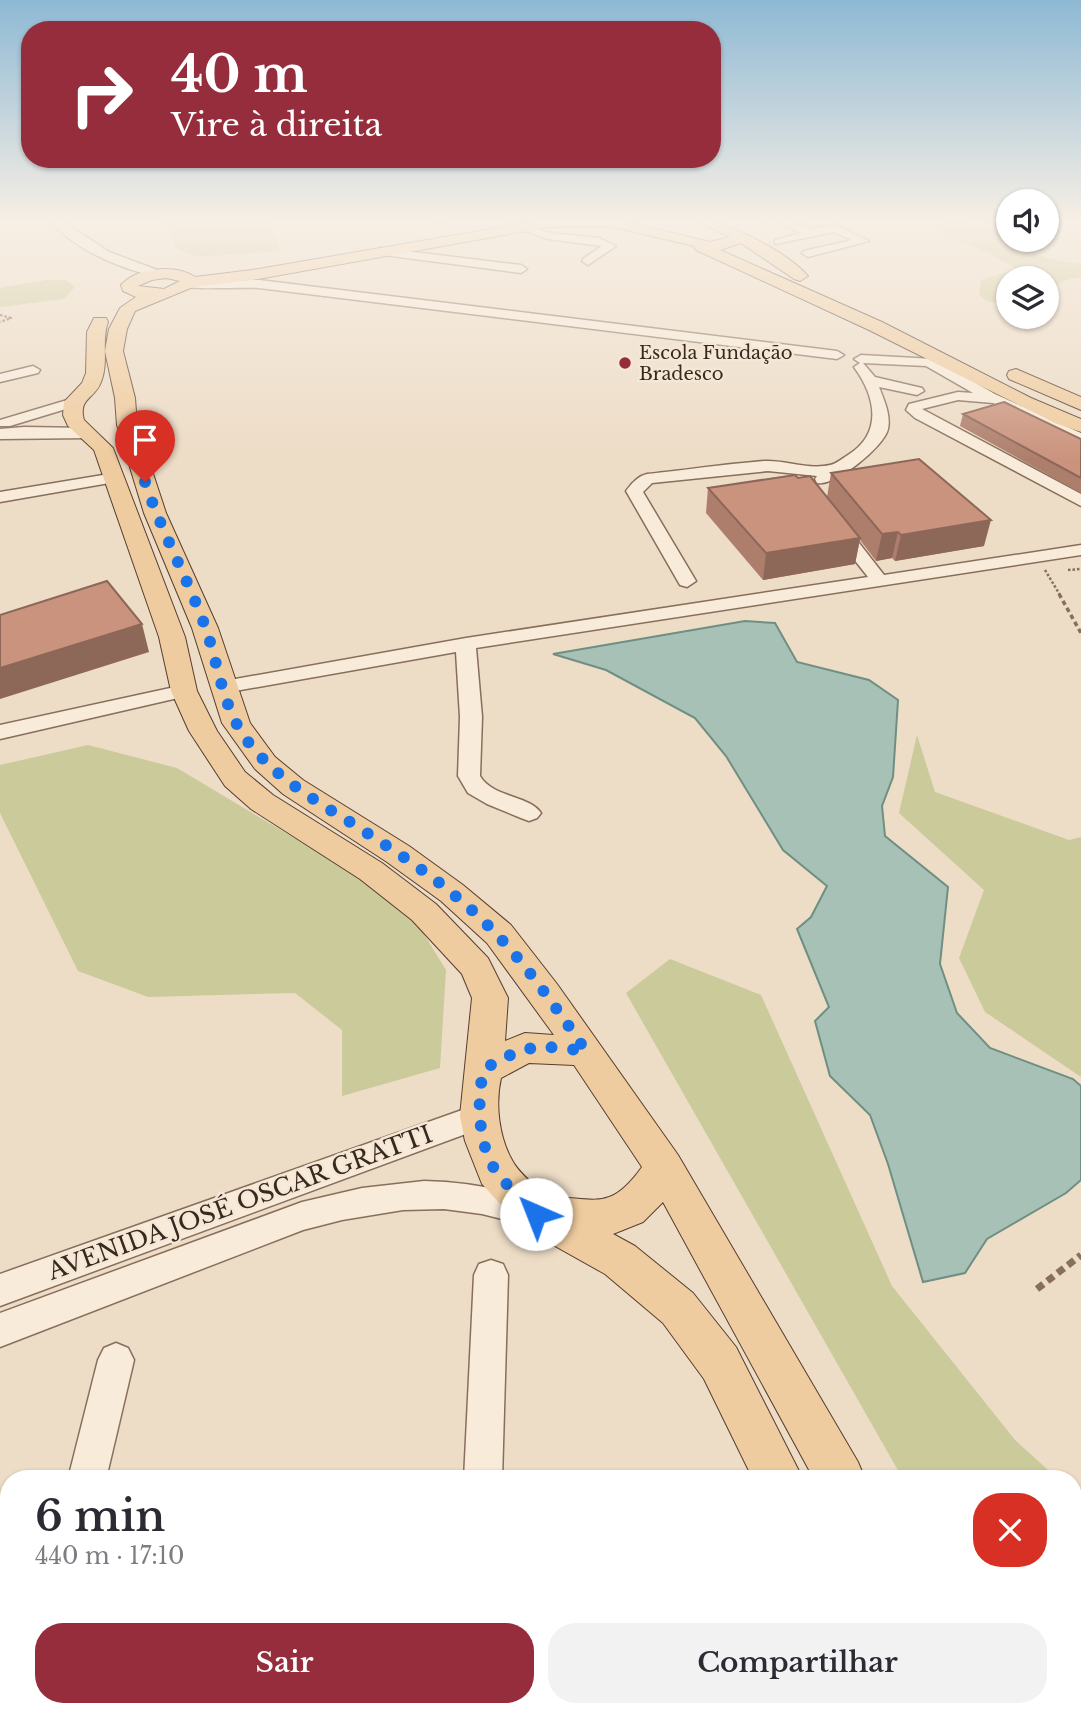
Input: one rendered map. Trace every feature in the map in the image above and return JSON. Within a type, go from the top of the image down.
[{"type":"main road","points":[[114,300],[102,314],[96,332],[95,373],[91,385],[74,402],[75,422],[103,448],[173,637],[184,691],[203,731],[235,779],[262,802],[370,872],[424,912],[470,959],[490,998],[479,1116],[496,1172],[536,1214],[620,1259],[678,1308],[720,1363],[774,1470]]},
{"type":"main road","points":[[138,300],[128,308],[118,329],[114,351],[126,412],[155,513],[205,628],[236,723],[265,763],[293,787],[388,847],[441,885],[499,934],[586,1051],[664,1167],[836,1470]]},
{"type":"main road","points":[[819,300],[931,357],[1081,426]]},
{"type":"main road","points":[[848,300],[977,358]]},
{"type":"main road","points":[[1000,368],[1075,401]]},
{"type":"main road","points":[[74,402],[103,396],[126,412]]},
{"type":"main road","points":[[1037,408],[1061,408],[1075,401]]},
{"type":"main road","points":[[88,433],[108,431],[126,412]]},
{"type":"main road","points":[[484,1069],[525,1048],[586,1051]]},
{"type":"main road","points":[[536,1214],[600,1219],[620,1214],[637,1203],[664,1167]]},
{"type":"street","points":[[417,300],[837,355],[829,358],[829,363],[844,368],[864,368],[931,357],[951,374],[996,399],[1081,439]]},
{"type":"street","points":[[864,368],[917,391]]},
{"type":"street","points":[[776,468],[804,488],[874,444],[880,433],[880,410],[864,368]]},
{"type":"street","points":[[0,378],[33,370]]},
{"type":"street","points":[[951,374],[979,377]]},
{"type":"street","points":[[996,399],[958,396],[920,403],[914,407],[914,411],[1081,501]]},
{"type":"street","points":[[0,424],[74,402]]},
{"type":"street","points":[[0,434],[88,433]]},
{"type":"street","points":[[687,581],[634,491],[637,486],[648,479],[758,467],[834,470]]},
{"type":"street","points":[[0,497],[115,478]]},
{"type":"street","points":[[828,516],[875,573]]},
{"type":"street","points":[[224,687],[466,644],[1081,550]]},
{"type":"street","points":[[466,644],[471,716],[469,776],[476,788],[529,813]]},
{"type":"street","points":[[0,732],[184,691]]},
{"type":"street","name":"AVENIDA JOSÉ OSCAR GRATTI","points":[[0,1290],[479,1116]]},
{"type":"street","name":"AVENIDA JOSÉ OSCAR GRATTI","points":[[0,1330],[302,1216],[338,1206],[426,1195],[466,1197],[536,1214]]},
{"type":"street","points":[[483,1470],[491,1275]]},
{"type":"street","points":[[89,1470],[116,1360]]},
{"type":"path","points":[[0,315],[11,318],[0,322]]},
{"type":"path","points":[[1038,556],[1081,633]]},
{"type":"path","points":[[1037,1289],[1081,1255]]},
{"type":"shaded area","points":[[0,300],[55,300],[0,307]]},
{"type":"shaded area","points":[[745,621],[775,623],[797,662],[869,680],[898,700],[893,777],[882,806],[885,836],[948,887],[940,964],[957,1013],[990,1048],[1073,1079],[1081,1086],[1081,1180],[1066,1193],[987,1239],[965,1273],[923,1282],[888,1164],[870,1115],[830,1076],[815,1021],[829,1007],[797,929],[811,917],[827,886],[783,850],[726,756],[695,718],[606,670],[553,654]]},
{"type":"shaded area","points":[[917,735],[935,792],[1069,840],[1081,837],[1081,1077],[985,1012],[959,958],[984,890],[899,813]]},
{"type":"shaded area","points":[[88,745],[177,768],[406,905],[446,970],[440,1068],[342,1096],[342,1030],[295,993],[148,997],[78,971],[0,813],[0,765]]},
{"type":"shaded area","points":[[670,959],[761,995],[892,1286],[1015,1440],[1048,1470],[898,1470],[626,993]]},
{"type":"building","points":[[1004,402],[1081,439],[1081,478],[963,414]]},
{"type":"building","points":[[919,459],[991,520],[901,535],[898,532],[882,534],[831,473]]},
{"type":"building","points":[[795,475],[798,478],[810,476],[860,538],[766,553],[708,488]]},
{"type":"building","points":[[107,581],[142,624],[0,668],[0,615]]},
{"type":"place","name":"Escola Fundação Bradesco","points":[[625,363]]},
{"type":"route","points":[[145,482],[155,513],[205,628],[236,723],[265,763],[293,787],[398,854],[452,893],[499,934],[586,1051],[525,1048],[484,1069],[480,1086],[479,1116],[496,1172],[536,1214]]}]
